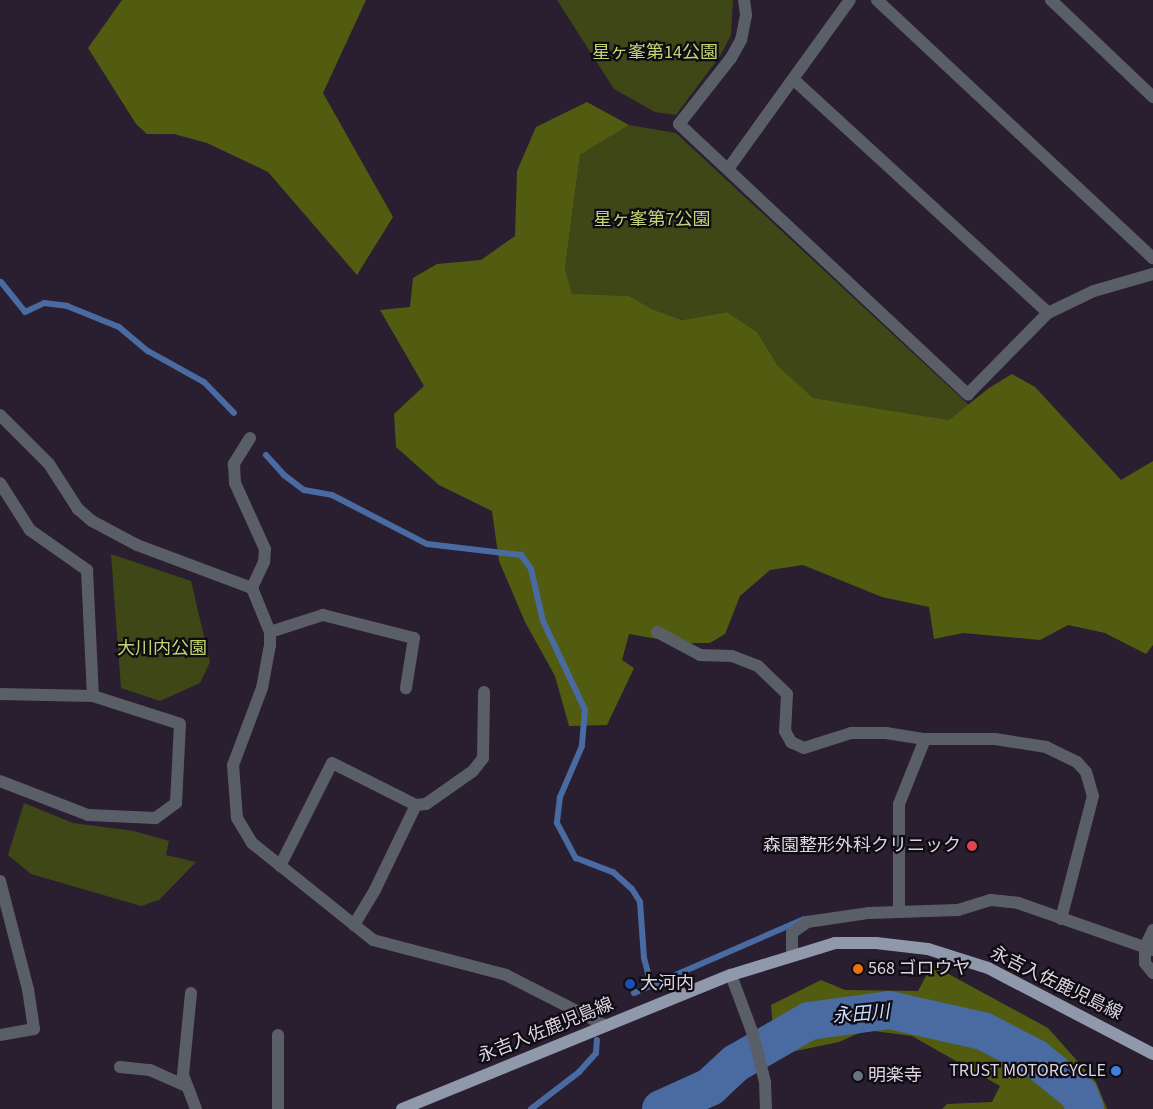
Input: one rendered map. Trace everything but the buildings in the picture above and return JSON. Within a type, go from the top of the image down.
[{"type":"main road","name":"永吉入佐鹿児島線","points":[[402,1109],[731,975],[792,954],[834,943],[876,943],[928,948],[988,968],[1153,1054]]},
{"type":"street","points":[[744,0],[746,15],[741,40],[731,58],[679,124],[968,394],[1048,314],[1086,294],[1153,274]]},
{"type":"street","points":[[728,169],[850,0]]},
{"type":"street","points":[[877,0],[1153,258]]},
{"type":"street","points":[[1050,0],[1151,92]]},
{"type":"street","points":[[793,79],[1048,314]]},
{"type":"street","points":[[0,415],[50,464],[78,509],[92,521],[137,545],[252,588]]},
{"type":"street","points":[[250,438],[234,464],[235,483],[265,549],[264,562],[252,588],[270,632],[262,688],[233,764],[233,801],[244,834],[280,866],[373,940],[506,975],[606,1026]]},
{"type":"street","points":[[0,483],[30,530],[87,570],[92,696]]},
{"type":"street","points":[[270,632],[323,615],[414,638],[406,688]]},
{"type":"street","points":[[657,632],[700,655],[732,656],[758,666],[787,694],[785,731],[791,742],[804,748],[851,733],[886,733],[924,739],[995,739],[1046,747],[1077,762],[1086,772],[1093,796],[1061,919]]},
{"type":"street","points":[[280,866],[332,763],[416,804],[426,804],[472,771],[483,758],[484,692]]},
{"type":"street","points":[[0,694],[92,696],[180,724],[176,803],[155,818],[88,815],[0,781]]},
{"type":"street","points":[[899,912],[899,804],[924,739]]},
{"type":"street","points":[[354,925],[375,890],[416,804]]},
{"type":"street","points":[[0,881],[28,989],[34,1029],[0,1036]]},
{"type":"street","points":[[792,954],[792,933],[807,922],[899,912],[958,910],[991,900],[1018,903],[1149,949]]},
{"type":"street","points":[[1153,930],[1145,963],[1153,973]]},
{"type":"street","points":[[731,975],[753,1034],[765,1082],[766,1109]]},
{"type":"street","points":[[191,993],[183,1075],[196,1109]]},
{"type":"street","points":[[278,1035],[278,1109]]},
{"type":"street","points":[[120,1067],[150,1070],[186,1086]]},
{"type":"green space","points":[[122,0],[366,0],[323,93],[393,217],[357,275],[268,172],[207,143],[174,134],[147,134],[136,124],[88,48]]},
{"type":"green space","name":"星ヶ峯第14公園","points":[[557,0],[733,0],[731,35],[720,56],[676,115],[655,112],[614,89]]},
{"type":"green space","points":[[587,102],[629,125],[580,155],[565,268],[572,294],[629,296],[652,309],[682,320],[727,312],[757,332],[778,366],[813,398],[949,420],[989,388],[1012,374],[1035,387],[1121,480],[1153,461],[1153,645],[1146,654],[1105,633],[1068,625],[1040,640],[963,633],[934,639],[929,607],[882,597],[803,565],[770,570],[740,596],[725,634],[710,643],[681,643],[629,634],[622,660],[634,668],[607,725],[569,726],[555,676],[525,622],[499,561],[492,511],[439,485],[396,447],[394,414],[424,386],[380,310],[410,307],[413,278],[437,264],[481,260],[515,236],[517,171],[536,127]]},
{"type":"green space","name":"星ヶ峯第7公園","points":[[629,125],[676,133],[970,406],[949,420],[812,398],[778,366],[757,332],[727,312],[682,320],[652,309],[629,296],[572,295],[565,268],[580,155]]},
{"type":"green space","name":"大川内公園","points":[[111,554],[191,581],[210,662],[200,683],[160,701],[121,688]]},
{"type":"green space","points":[[24,803],[73,823],[134,831],[169,841],[166,855],[196,862],[159,900],[141,906],[31,874],[8,855]]},
{"type":"green space","points":[[932,965],[1048,1028],[1096,1082],[1107,1109],[942,1109],[947,1104],[992,1102],[1000,1086],[912,1036],[866,1030],[839,1042],[786,1053],[774,1040],[771,1005],[821,980],[845,990],[918,991]]},
{"type":"waterway","points":[[1,282],[25,312],[44,303],[67,306],[119,327],[148,351],[204,382],[234,413]]},
{"type":"waterway","points":[[266,455],[284,475],[304,490],[332,495],[427,544],[521,555],[531,569],[543,621],[585,710],[582,746],[560,797],[557,823],[576,858],[613,872],[632,889],[640,902],[644,958],[651,985]]},
{"type":"waterway","points":[[634,993],[804,919]]},
{"type":"waterway","name":"永田川","points":[[661,1109],[710,1087],[736,1063],[809,1021],[889,1010],[983,1031],[1035,1058],[1079,1094],[1085,1109]]},
{"type":"waterway","points":[[531,1109],[579,1072],[596,1053],[597,1040]]},
{"type":"place","name":"森園整形外科クリニック","points":[[972,846]]},
{"type":"place","name":"568 ゴロウヤ","points":[[858,969]]},
{"type":"place","name":"大河内","points":[[630,984]]},
{"type":"place","name":"TRUST MOTORCYCLE","points":[[1116,1071]]},
{"type":"place","name":"明楽寺","points":[[858,1076]]}]
